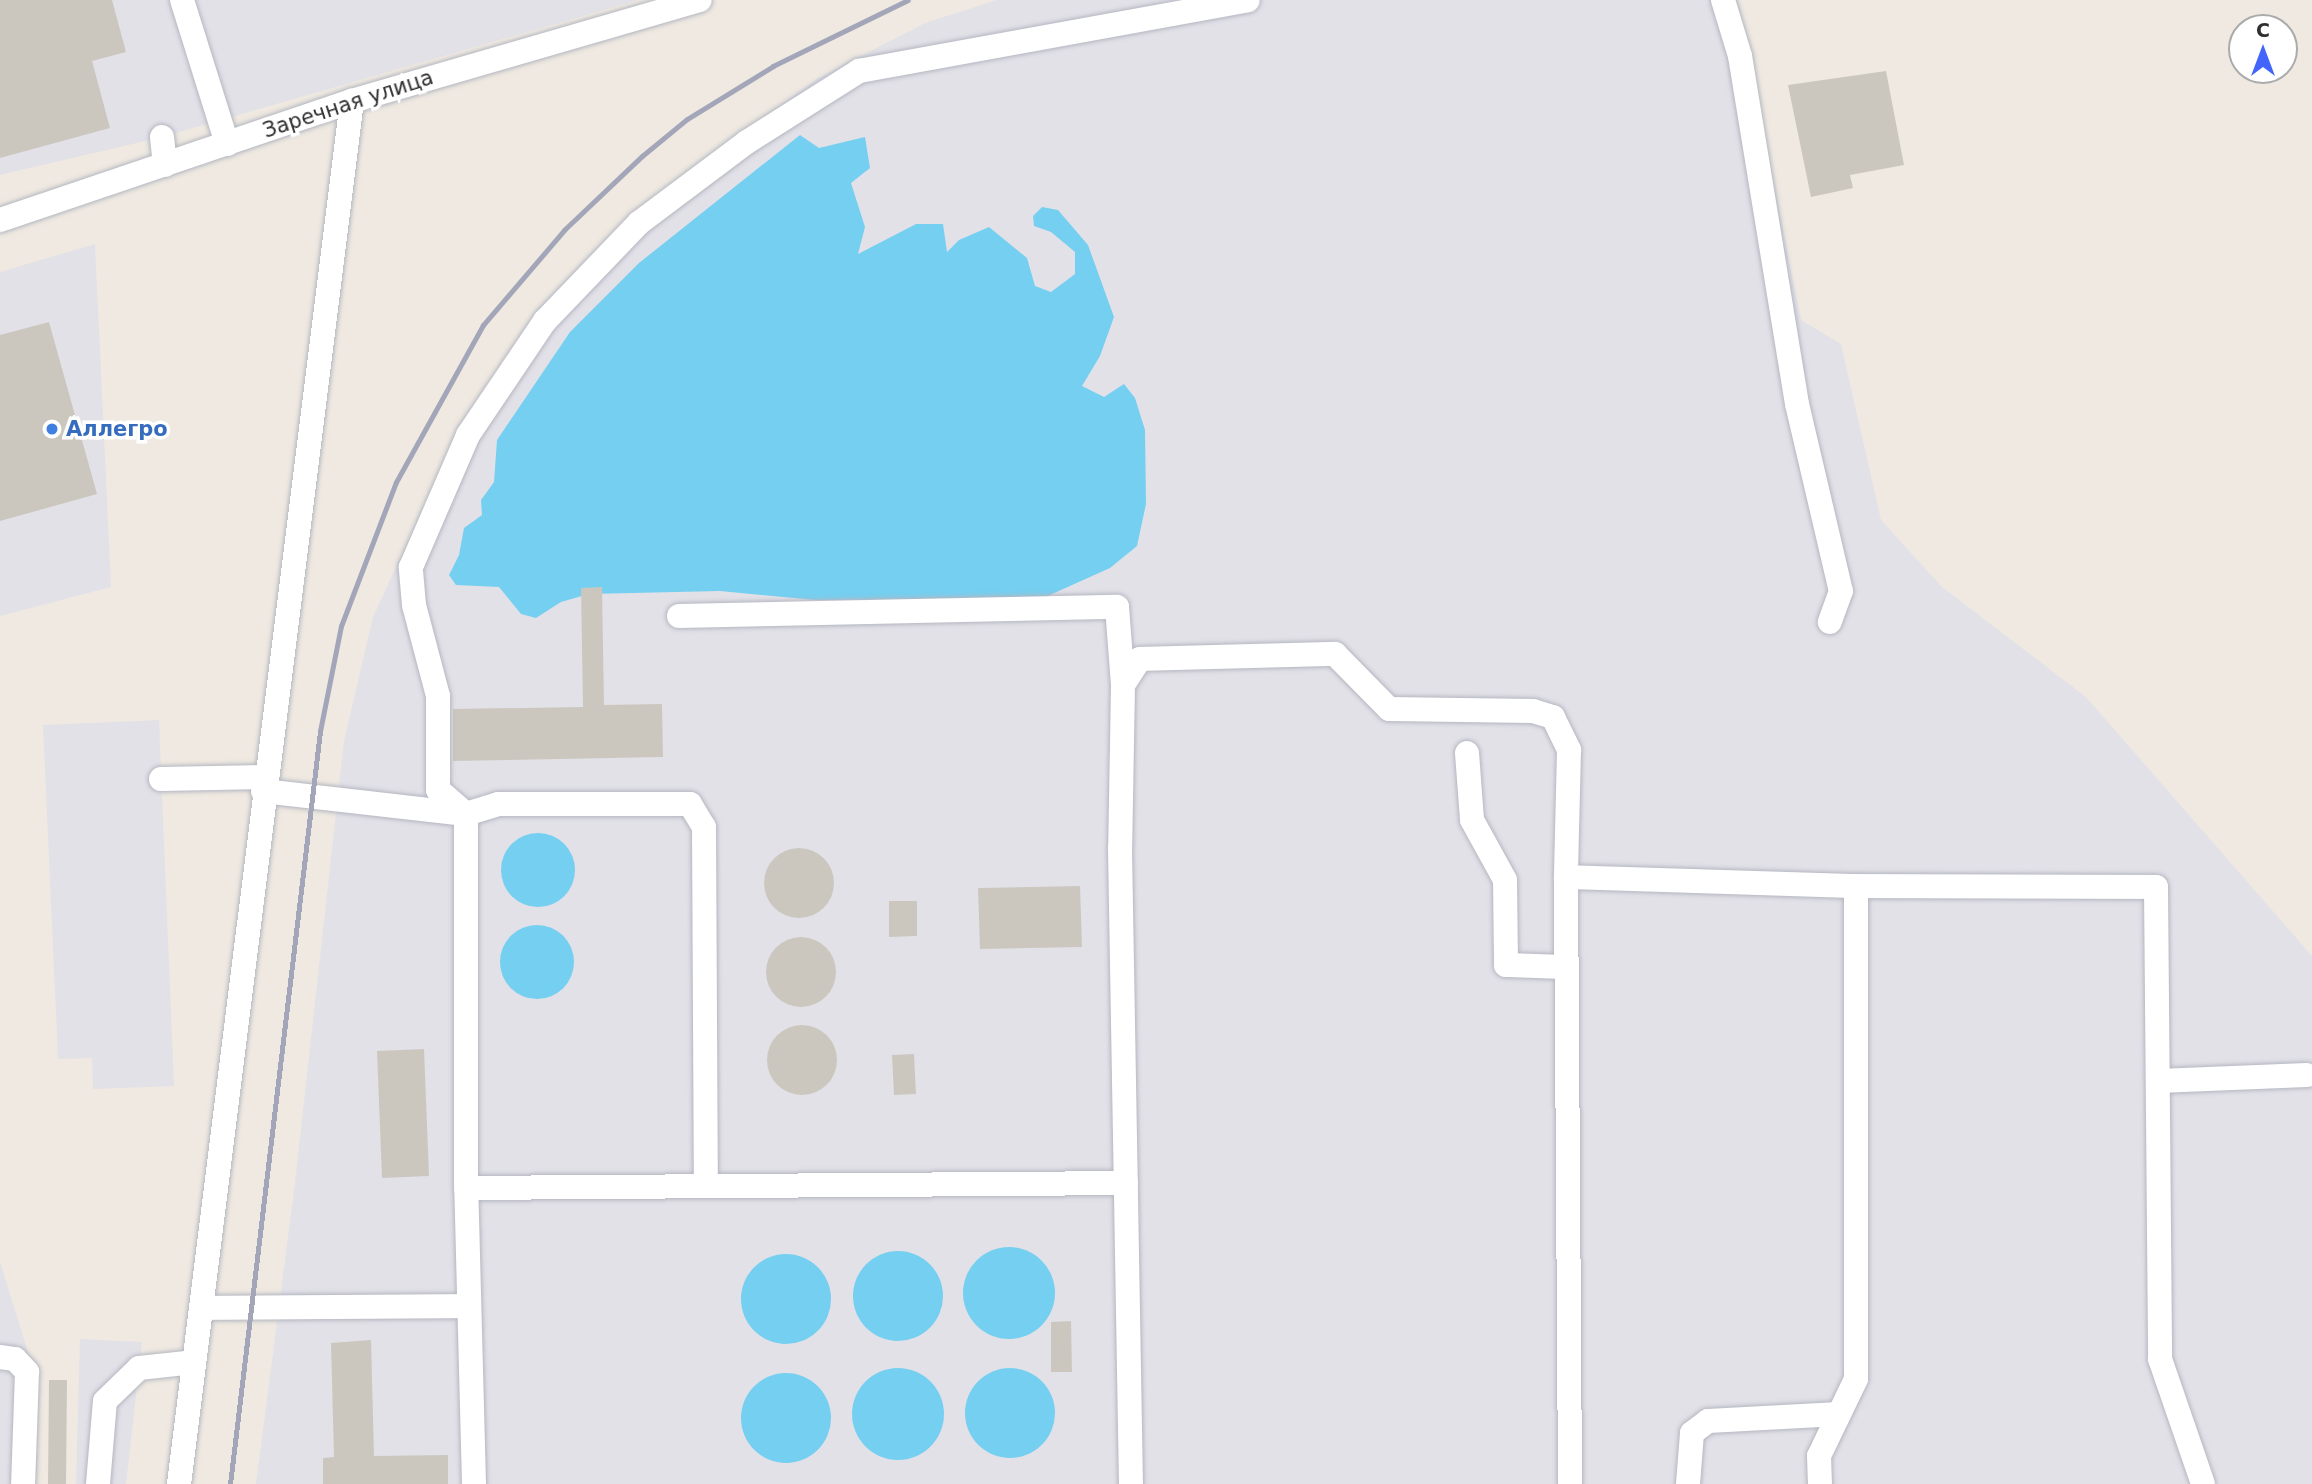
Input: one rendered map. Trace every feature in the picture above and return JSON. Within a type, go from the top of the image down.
[{"type":"street","points":[[182,0],[227,144]]},
{"type":"street","name":"Заречная улица","points":[[0,220],[352,101],[700,0]]},
{"type":"street","points":[[474,1484],[466,1188],[466,814],[438,790],[438,696],[414,605],[411,567],[468,435],[545,321],[639,223],[747,142],[859,71],[1248,0]]},
{"type":"street","points":[[1723,0],[1742,69],[1797,404],[1841,591],[1830,622]]},
{"type":"street","points":[[179,1484],[264,784],[352,101]]},
{"type":"street","points":[[162,137],[165,165]]},
{"type":"street","points":[[679,616],[1117,607],[1123,685],[1120,849],[1131,1484]]},
{"type":"street","points":[[1123,685],[1140,659],[1335,654],[1389,709],[1533,711],[1553,717],[1569,750],[1566,967],[1570,1484]]},
{"type":"street","points":[[1467,753],[1472,820],[1505,880],[1506,965],[1566,967]]},
{"type":"street","points":[[161,779],[264,784],[466,814],[498,804],[595,801],[690,804],[704,827],[706,1186]]},
{"type":"street","points":[[1566,877],[1856,886],[2156,887],[2160,1359],[2203,1484]]},
{"type":"street","points":[[1820,1484],[1819,1456],[1856,1379],[1856,886]]},
{"type":"street","points":[[2158,1081],[2307,1075]]},
{"type":"street","points":[[466,1188],[1126,1183]]},
{"type":"street","points":[[201,1308],[468,1306]]},
{"type":"street","points":[[0,1357],[15,1359],[27,1371],[23,1484]]},
{"type":"street","points":[[98,1484],[105,1401],[139,1368],[194,1362]]},
{"type":"street","points":[[1688,1484],[1692,1433],[1708,1421],[1839,1414]]},
{"type":"shaded area","points":[[0,0],[638,0],[162,137],[0,175]]},
{"type":"shaded area","points":[[997,0],[1738,0],[1801,320],[1841,344],[1881,520],[1942,587],[2086,697],[2312,956],[2312,1484],[256,1484],[295,1183],[344,741],[373,617],[462,424],[536,311],[631,214],[818,78],[925,23]]},
{"type":"shaded area","name":"Аллегро","points":[[95,244],[111,587],[0,616],[0,272]]},
{"type":"shaded area","points":[[159,720],[174,1086],[93,1089],[92,1058],[58,1059],[43,725]]},
{"type":"shaded area","points":[[0,1262],[33,1368],[36,1484],[0,1484]]},
{"type":"shaded area","points":[[80,1339],[142,1342],[126,1484],[76,1484]]},
{"type":"water","points":[[800,135],[819,148],[865,137],[870,168],[851,183],[865,227],[858,254],[916,224],[943,224],[947,252],[959,240],[989,227],[1027,258],[1035,286],[1051,292],[1075,274],[1075,252],[1051,232],[1034,226],[1033,216],[1042,207],[1058,210],[1088,245],[1114,317],[1100,356],[1082,386],[1104,397],[1124,384],[1135,398],[1145,430],[1146,504],[1137,546],[1110,568],[1041,599],[815,600],[720,591],[589,594],[561,602],[536,618],[521,614],[499,587],[456,585],[449,575],[459,555],[464,528],[482,515],[481,500],[494,482],[497,440],[570,332],[639,263]]},
{"type":"water","points":[[538,833],[552,836],[564,844],[572,856],[575,870],[572,884],[564,896],[552,904],[538,907],[524,904],[512,896],[504,884],[501,870],[504,856],[512,844],[524,836]]},
{"type":"water","points":[[537,925],[551,928],[563,936],[571,948],[574,962],[571,976],[563,988],[551,996],[537,999],[523,996],[511,988],[503,976],[500,962],[503,948],[511,936],[523,928]]},
{"type":"water","points":[[1009,1247],[1026,1251],[1041,1261],[1051,1276],[1055,1293],[1051,1310],[1041,1325],[1026,1335],[1009,1339],[992,1335],[977,1325],[967,1310],[963,1293],[967,1276],[977,1261],[992,1251]]},
{"type":"water","points":[[889,1251],[907,1251],[923,1258],[936,1271],[943,1287],[943,1305],[936,1321],[923,1334],[907,1341],[889,1341],[873,1334],[860,1321],[853,1305],[853,1287],[860,1271],[873,1258]]},
{"type":"water","points":[[777,1254],[795,1254],[811,1261],[824,1274],[831,1290],[831,1308],[824,1324],[811,1337],[795,1344],[777,1344],[761,1337],[748,1324],[741,1308],[741,1290],[748,1274],[761,1261]]},
{"type":"water","points":[[898,1368],[915,1372],[930,1382],[940,1397],[944,1414],[940,1431],[930,1446],[915,1456],[898,1460],[881,1456],[866,1446],[856,1431],[852,1414],[856,1397],[866,1382],[881,1372]]},
{"type":"water","points":[[1001,1368],[1019,1368],[1035,1375],[1048,1388],[1055,1404],[1055,1422],[1048,1438],[1035,1451],[1019,1458],[1001,1458],[985,1451],[972,1438],[965,1422],[965,1404],[972,1388],[985,1375]]},
{"type":"water","points":[[777,1373],[795,1373],[811,1380],[824,1393],[831,1409],[831,1427],[824,1443],[811,1456],[795,1463],[777,1463],[761,1456],[748,1443],[741,1427],[741,1409],[748,1393],[761,1380]]},
{"type":"building","points":[[0,0],[112,0],[126,52],[92,61],[110,128],[0,158]]},
{"type":"building","points":[[1886,71],[1904,165],[1850,175],[1853,188],[1811,197],[1788,85]]},
{"type":"building","points":[[49,322],[97,494],[0,521],[0,335]]},
{"type":"building","points":[[602,587],[604,705],[662,704],[663,757],[453,761],[453,709],[583,707],[581,588]]},
{"type":"building","points":[[806,848],[819,854],[828,863],[832,869],[832,897],[824,908],[813,916],[792,918],[774,908],[766,897],[764,876],[774,858],[785,850]]},
{"type":"building","points":[[1080,886],[1082,947],[980,949],[978,888]]},
{"type":"building","points":[[889,901],[917,901],[917,936],[889,937]]},
{"type":"building","points":[[794,937],[808,937],[821,943],[830,952],[836,972],[834,985],[826,997],[808,1007],[794,1007],[781,1001],[772,992],[766,979],[766,965],[772,952],[781,943]]},
{"type":"building","points":[[795,1025],[809,1025],[822,1031],[831,1040],[837,1060],[835,1073],[827,1085],[809,1095],[795,1095],[782,1089],[773,1080],[767,1067],[767,1053],[773,1040],[782,1031]]},
{"type":"building","points":[[424,1049],[429,1176],[382,1178],[377,1051]]},
{"type":"building","points":[[914,1054],[916,1094],[894,1095],[892,1055]]},
{"type":"building","points":[[1071,1321],[1072,1372],[1051,1372],[1051,1322]]},
{"type":"building","points":[[371,1340],[374,1456],[448,1455],[448,1484],[323,1484],[323,1458],[334,1457],[331,1343]]},
{"type":"building","points":[[49,1380],[67,1380],[66,1484],[48,1484]]},
{"type":"railway","points":[[230,1484],[320,731],[341,626],[396,482],[483,325],[564,230],[642,156],[687,119],[773,66],[908,0]]},
{"type":"place","name":"Аллегро","points":[[52,429]]}]
